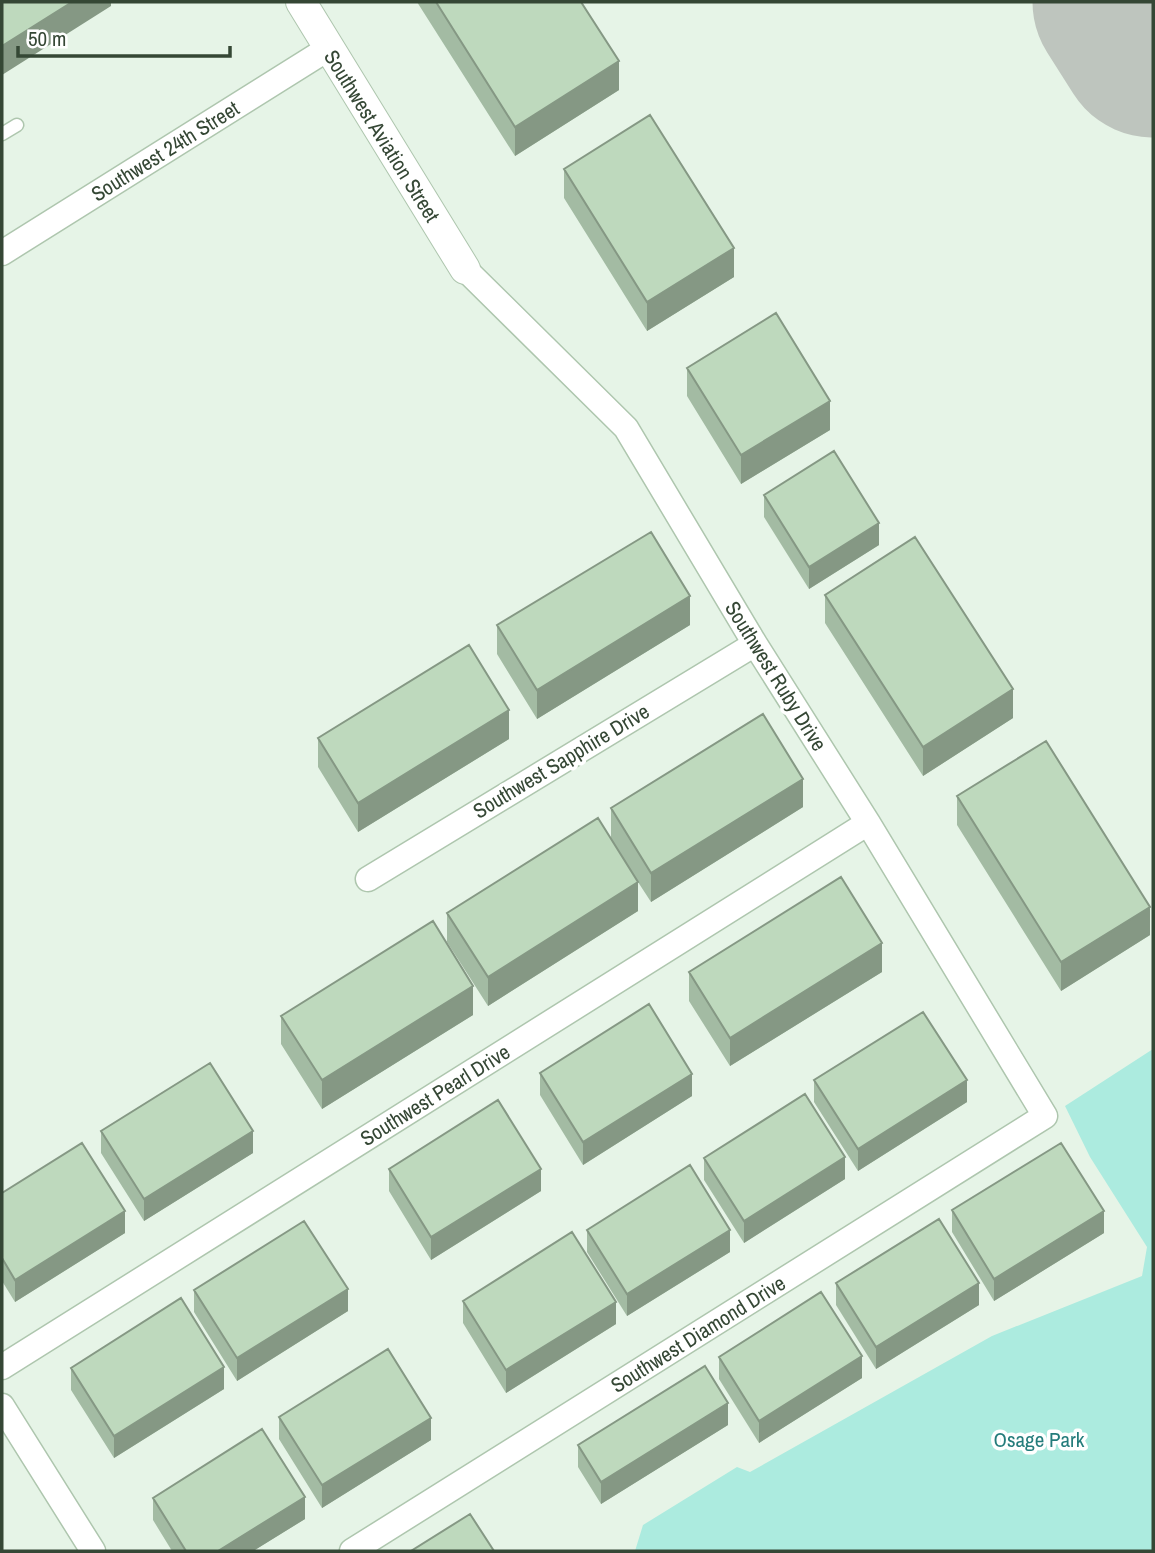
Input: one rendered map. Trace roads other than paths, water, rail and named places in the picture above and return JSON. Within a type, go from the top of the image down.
[{"type":"street","name":"Southwest Aviation Street","points":[[301,2],[465,269]]},
{"type":"street","name":"Southwest 24th Street","points":[[2,253],[329,48]]},
{"type":"street","name":"Southwest Ruby Drive","points":[[465,269],[626,428],[755,644],[868,823],[1045,1116]]},
{"type":"street","name":"Southwest Sapphire Drive","points":[[368,878],[755,644]]},
{"type":"street","name":"Southwest Pearl Drive","points":[[2,1367],[868,823]]},
{"type":"street","name":"Southwest Diamond Drive","points":[[352,1551],[1045,1116]]},
{"type":"street","points":[[2,1406],[93,1551]]},
{"type":"lane","points":[[2,134],[17,125]]},
{"type":"park label","name":"Osage Park","points":[[1039,1439]]}]
